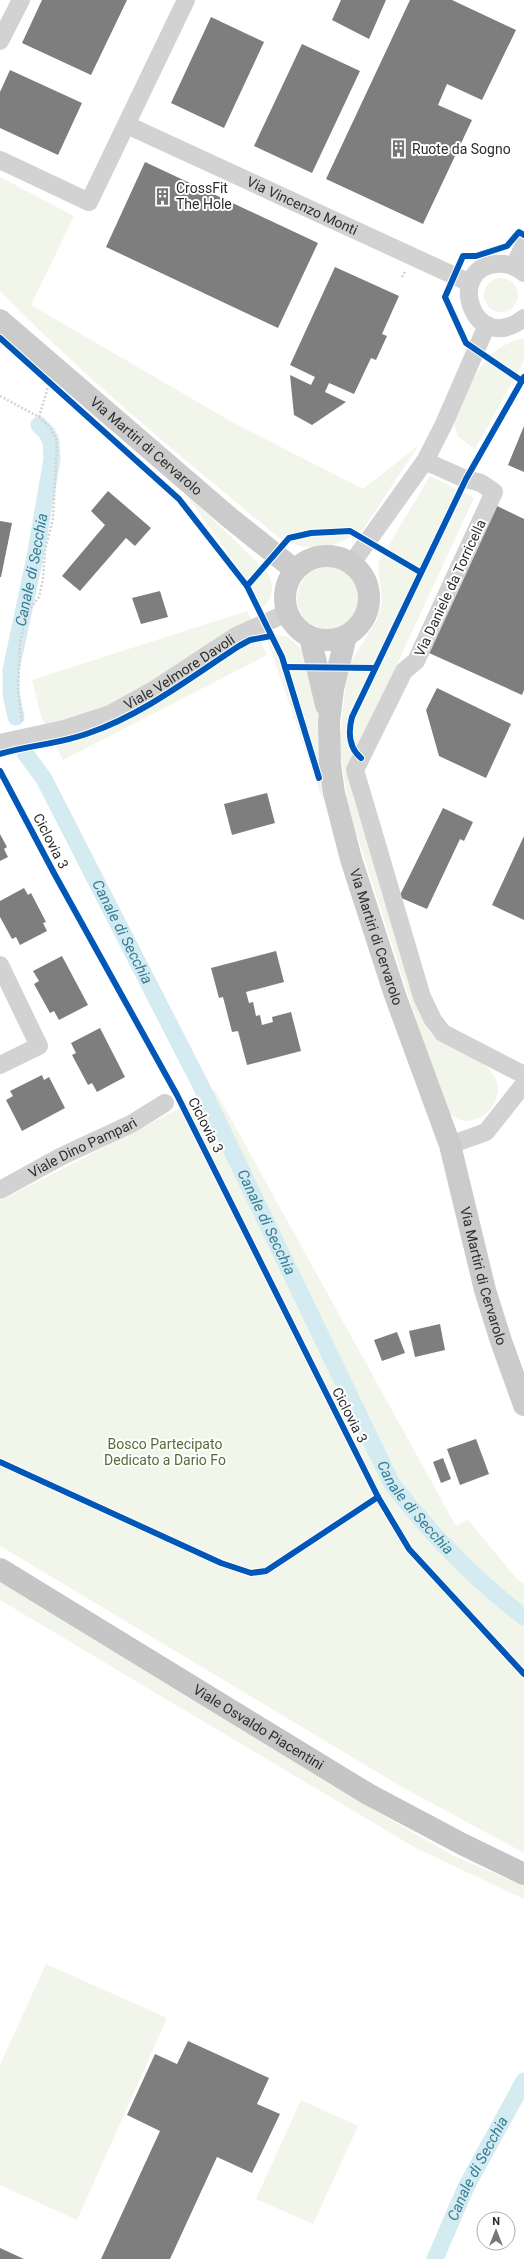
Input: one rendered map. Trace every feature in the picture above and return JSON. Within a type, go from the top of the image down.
[{"type":"main road","name":"Via Martiri di Cervarolo","points":[[0,320],[230,518],[295,570]]},
{"type":"main road","points":[[329,555],[352,563],[361,572],[367,583],[370,595],[369,608],[364,619],[356,629],[346,636],[328,640],[310,637],[300,631],[287,613],[285,590],[295,570],[305,562],[316,557],[329,555]]},
{"type":"main road","name":"Via Martiri di Cervarolo","points":[[346,636],[333,689],[329,722],[330,764],[334,792],[351,858],[395,995],[450,1145],[485,1290],[524,1405]]},
{"type":"main road","name":"Via Martiri di Cervarolo","points":[[310,637],[329,722]]},
{"type":"main road","name":"Viale Osvaldo Piacentini","points":[[0,1570],[368,1794],[464,1845],[524,1874]]},
{"type":"street","points":[[0,160],[89,202],[186,0]]},
{"type":"street","points":[[0,41],[18,1]]},
{"type":"street","name":"Via Vincenzo Monti","points":[[127,125],[470,284]]},
{"type":"street","points":[[524,245],[519,270],[504,263],[494,264],[484,268],[476,275],[470,284],[469,303],[479,320],[487,325],[507,328],[524,318]]},
{"type":"street","points":[[352,563],[425,461],[443,426],[487,325]]},
{"type":"street","name":"Via Daniele da Torricella","points":[[355,770],[404,671],[416,661],[494,492],[481,483],[463,478],[425,461]]},
{"type":"street","name":"Viale Velmore Davoli","points":[[0,743],[64,729],[110,714],[155,689],[236,636],[287,613]]},
{"type":"street","name":"Via Martiri di Cervarolo","points":[[355,770],[422,997],[433,1020],[443,1033],[524,1075]]},
{"type":"street","points":[[0,965],[39,1046],[0,1065]]},
{"type":"street","points":[[450,1145],[486,1132],[524,1084]]},
{"type":"street","name":"Viale Dino Pampari","points":[[0,1190],[62,1156],[131,1124],[165,1103]]},
{"type":"path","points":[[39,416],[50,382],[55,387]]},
{"type":"path","points":[[0,396],[39,416],[50,428],[57,441],[53,519],[44,550],[43,579],[39,596],[27,612],[20,644],[18,690],[23,727]]},
{"type":"green space","points":[[0,177],[74,216],[31,305],[232,422],[363,489],[418,446],[364,528],[343,541],[322,547],[301,546],[278,537],[136,418],[66,356],[0,291]]},
{"type":"green space","points":[[498,278],[504,278],[513,283],[517,289],[517,301],[513,307],[504,312],[498,312],[489,307],[484,298],[484,292],[489,283]]},
{"type":"green space","points":[[524,338],[524,361],[475,449],[458,437],[453,421],[472,381],[487,359],[497,350],[509,343]]},
{"type":"green space","points":[[430,476],[474,498],[353,759],[353,798],[429,1032],[482,1063],[494,1075],[498,1088],[496,1099],[490,1109],[481,1117],[470,1121],[459,1120],[450,1113],[442,1100],[350,814],[339,746],[346,682],[352,660],[377,620],[382,601],[378,563]]},
{"type":"green space","points":[[183,490],[267,572],[272,584],[271,595],[265,605],[256,613],[240,571]]},
{"type":"green space","points":[[328,567],[340,570],[350,576],[356,586],[359,598],[356,610],[350,620],[340,626],[328,629],[316,626],[306,620],[300,610],[297,598],[300,586],[306,576],[316,570]]},
{"type":"green space","points":[[247,611],[267,655],[63,760],[41,716],[32,680]]},
{"type":"green space","points":[[262,632],[289,637],[309,657],[317,680],[323,801],[268,642]]},
{"type":"green space","name":"Bosco Partecipato Dedicato a Dario Fo","points":[[215,1090],[456,1526],[468,1520],[517,1579],[524,1584],[524,1853],[402,1787],[0,1546],[0,1201]]},
{"type":"green space","points":[[0,1582],[374,1810],[452,1855],[524,1886],[524,1899],[414,1847],[0,1600]]},
{"type":"green space","points":[[46,1964],[167,2018],[77,2220],[0,2185],[0,2065]]},
{"type":"green space","points":[[301,2100],[358,2126],[313,2224],[256,2199]]},
{"type":"building","points":[[42,0],[127,0],[91,75],[22,43]]},
{"type":"building","points":[[341,0],[386,0],[369,39],[332,20]]},
{"type":"building","points":[[410,0],[452,0],[516,30],[482,100],[447,84],[438,105],[472,120],[423,224],[326,179]]},
{"type":"building","points":[[211,17],[264,42],[224,128],[171,103]]},
{"type":"building","points":[[302,44],[360,71],[312,173],[254,146]]},
{"type":"building","points":[[10,70],[82,103],[58,155],[0,128],[0,92]]},
{"type":"building","points":[[145,162],[318,243],[278,328],[106,247]]},
{"type":"building","points":[[335,267],[399,296],[382,334],[387,336],[376,360],[371,358],[354,394],[329,383],[325,392],[346,402],[312,425],[294,415],[290,375],[311,385],[315,377],[290,365]]},
{"type":"building","points":[[524,426],[524,472],[508,465]]},
{"type":"building","points":[[108,491],[151,528],[135,546],[126,538],[80,591],[62,576],[105,525],[91,511]]},
{"type":"building","points":[[497,506],[524,519],[524,690],[522,695],[429,653]]},
{"type":"building","points":[[0,521],[12,523],[1,577],[0,577]]},
{"type":"building","points":[[160,591],[168,617],[141,624],[132,598]]},
{"type":"building","points":[[437,688],[511,724],[486,778],[439,756],[426,710]]},
{"type":"building","points":[[267,793],[275,823],[232,835],[224,804]]},
{"type":"building","points":[[443,808],[473,822],[464,841],[460,839],[427,909],[399,897]]},
{"type":"building","points":[[0,834],[7,847],[4,849],[8,857],[0,861]]},
{"type":"building","points":[[524,836],[524,920],[492,905]]},
{"type":"building","points":[[24,888],[28,895],[31,893],[46,922],[43,923],[47,931],[20,945],[16,937],[12,939],[0,917],[0,901]]},
{"type":"building","points":[[276,951],[284,982],[246,992],[249,1003],[253,1002],[256,1016],[260,1015],[262,1025],[273,1022],[272,1017],[291,1012],[301,1051],[247,1065],[238,1031],[232,1032],[223,997],[219,998],[211,968]]},
{"type":"building","points":[[62,956],[88,1005],[59,1020],[54,1011],[50,1013],[34,984],[39,981],[33,971]]},
{"type":"building","points":[[100,1028],[125,1077],[97,1092],[92,1083],[88,1085],[72,1055],[76,1053],[71,1043]]},
{"type":"building","points":[[42,1075],[44,1080],[49,1077],[65,1108],[22,1131],[6,1100],[13,1096],[10,1091]]},
{"type":"building","points":[[440,1324],[445,1350],[415,1357],[409,1331]]},
{"type":"building","points":[[397,1332],[405,1353],[382,1361],[374,1340]]},
{"type":"building","points":[[476,1439],[489,1474],[460,1485],[447,1449]]},
{"type":"building","points":[[443,1458],[451,1479],[441,1483],[433,1462]]},
{"type":"building","points":[[188,2041],[269,2078],[257,2104],[280,2114],[252,2173],[217,2157],[170,2259],[101,2259],[160,2131],[127,2115],[155,2054],[177,2064]]},
{"type":"building","points":[[0,2248],[24,2259],[0,2259]]},
{"type":"waterway","name":"Canale di Secchia","points":[[16,717],[11,694],[11,670],[35,557],[52,459],[51,442],[47,433],[39,425]]},
{"type":"waterway","name":"Canale di Secchia","points":[[25,753],[44,779],[199,1082],[392,1484],[454,1555],[488,1588],[524,1617]]},
{"type":"waterway","name":"Canale di Secchia","points":[[435,2259],[466,2187],[524,2081]]},
{"type":"cycle path","points":[[522,381],[466,343],[445,297],[463,256],[476,256],[507,246],[519,232],[524,235]]},
{"type":"cycle path","points":[[0,338],[179,499],[247,586]]},
{"type":"cycle path","points":[[361,758],[354,749],[350,739],[352,717],[466,479],[524,377]]},
{"type":"cycle path","points":[[319,778],[282,657],[247,586],[289,538],[311,533],[350,531],[420,572]]},
{"type":"cycle path","points":[[0,754],[22,748],[67,740],[109,725],[129,716],[167,694],[239,646],[250,640],[271,636]]},
{"type":"cycle path","points":[[285,667],[375,668]]},
{"type":"cycle path","name":"Ciclovia 3","points":[[0,771],[55,875],[177,1095],[378,1497],[409,1549],[524,1674]]},
{"type":"cycle path","points":[[0,1462],[221,1563],[251,1573],[266,1571],[378,1497]]},
{"type":"place","name":"Ruote da Sogno","points":[[399,149]]},
{"type":"place","name":"CrossFit The Hole","points":[[163,196]]}]
